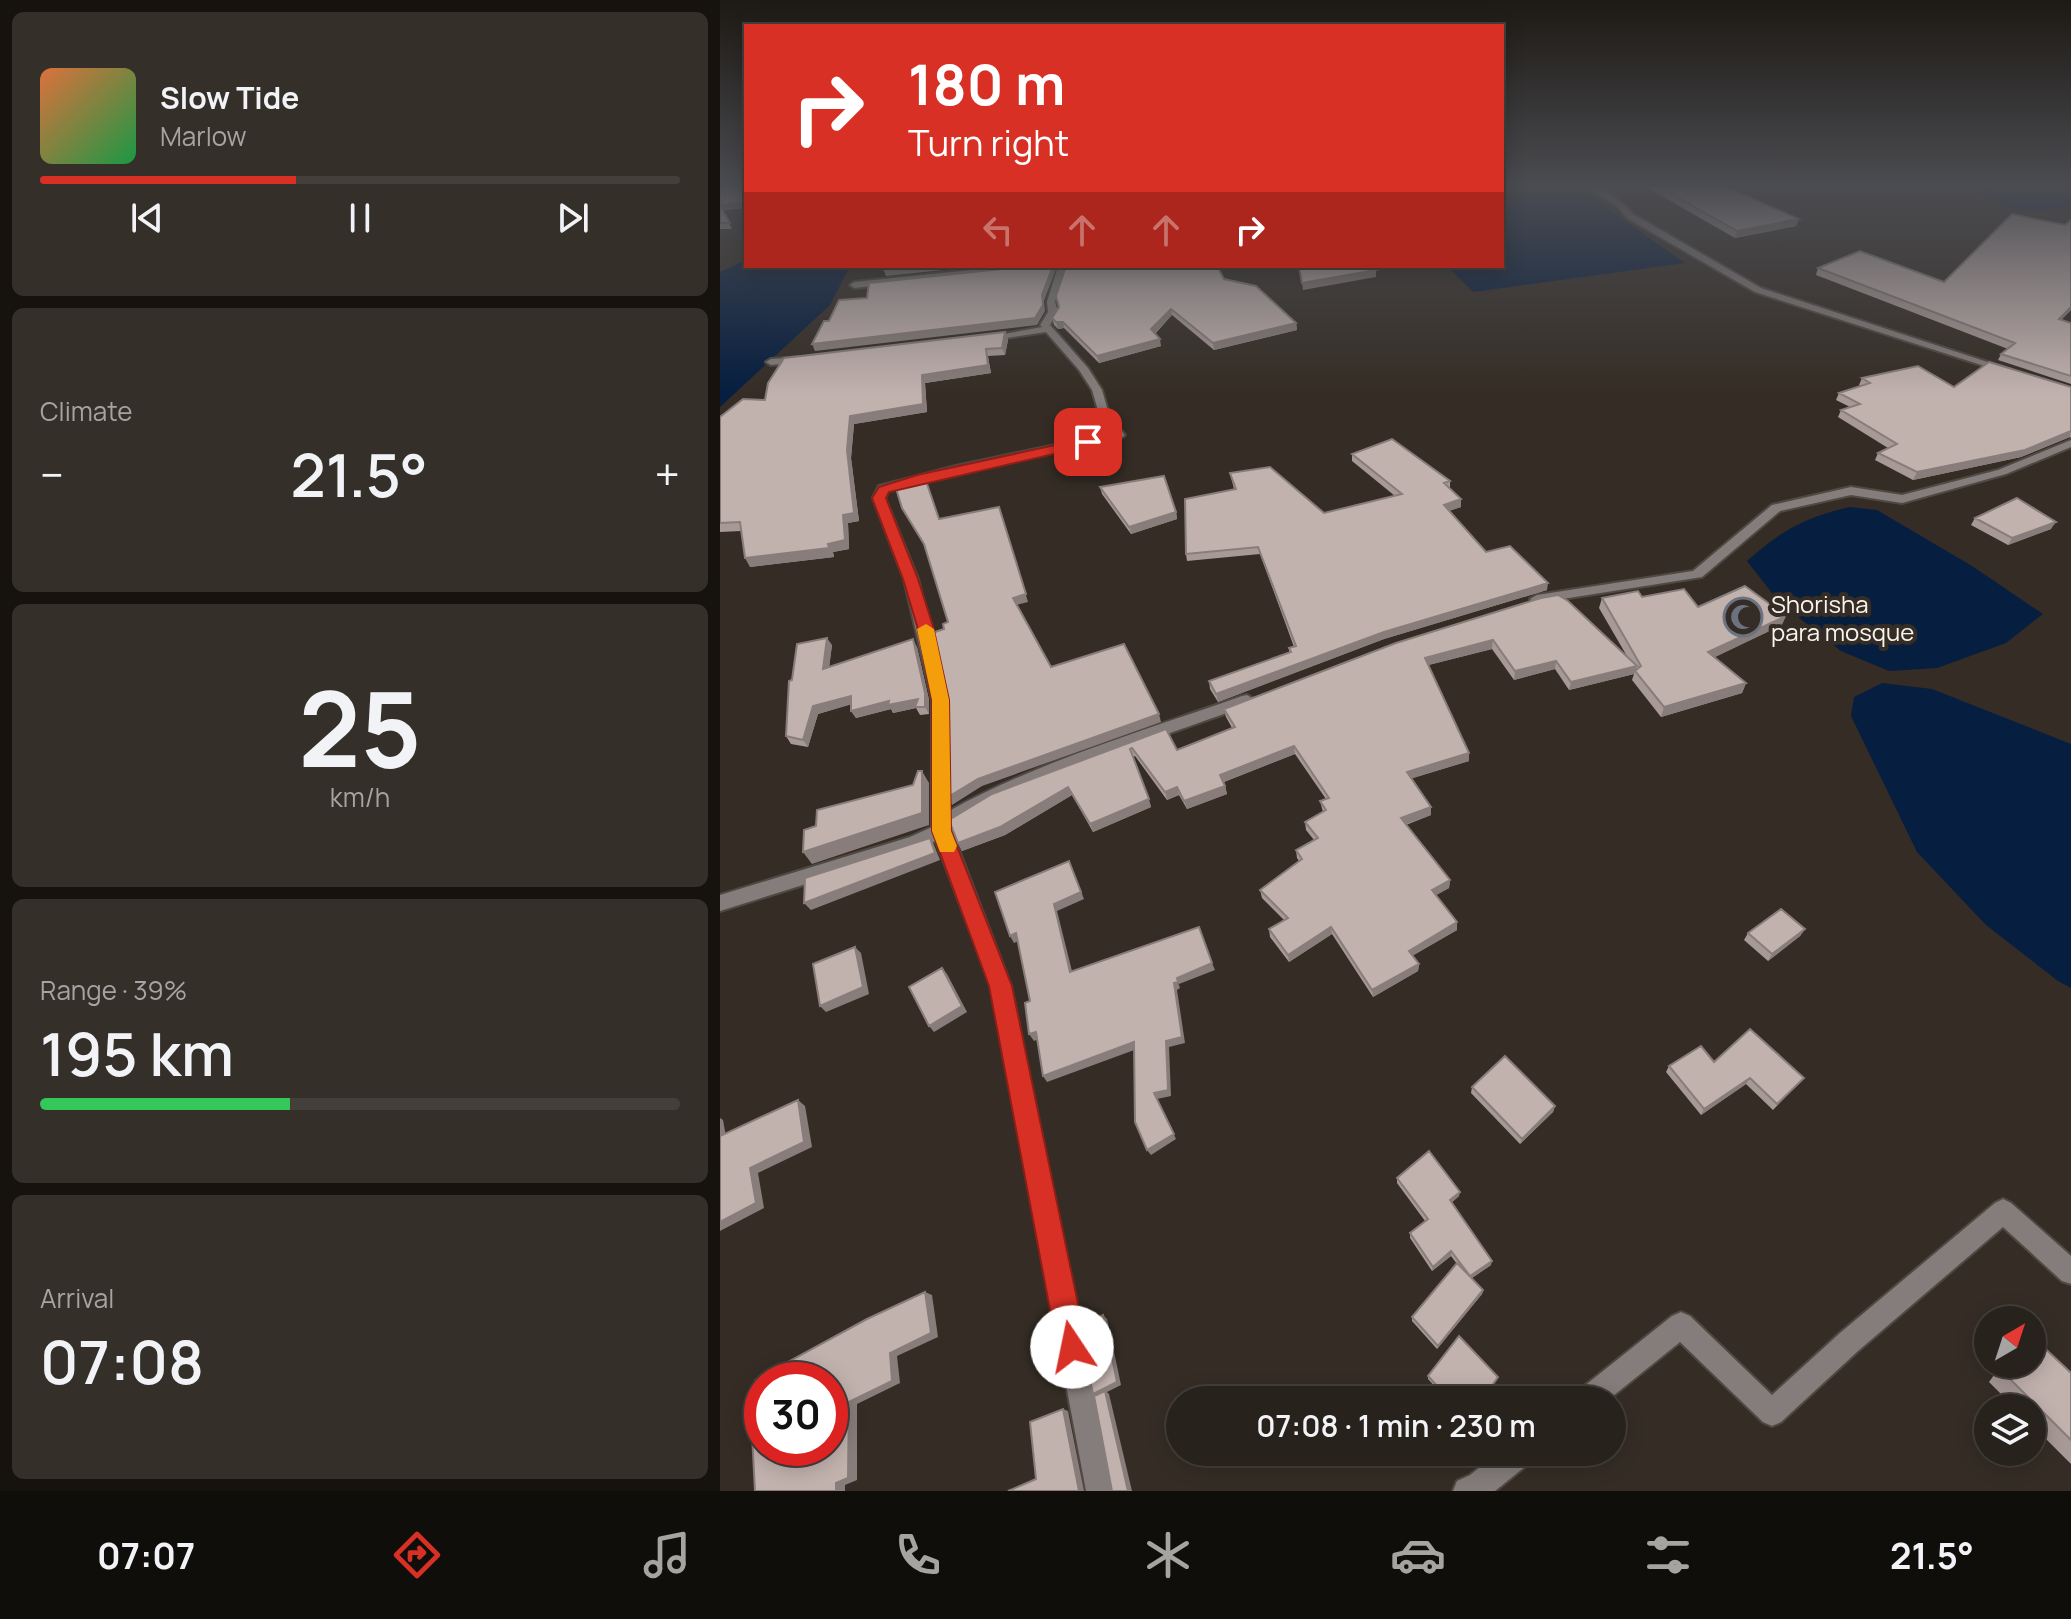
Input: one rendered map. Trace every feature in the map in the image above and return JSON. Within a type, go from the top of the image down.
[{"type":"street","points":[[1698,256],[1758,290],[2013,372]]},
{"type":"street","points":[[854,285],[1016,268]]},
{"type":"street","points":[[1061,268],[1051,302],[1053,312],[1045,325],[1083,368],[1097,390],[1104,414],[1119,435],[917,479],[883,489],[879,498],[911,579],[925,626],[940,700],[942,827],[1001,986],[1100,1491]]},
{"type":"street","points":[[977,339],[1049,329]]},
{"type":"street","points":[[771,362],[818,359]]},
{"type":"street","points":[[1522,604],[1697,574],[1776,508],[1851,491],[1902,499],[2002,472],[2071,443]]},
{"type":"street","points":[[720,903],[915,843],[989,794],[1268,693]]},
{"type":"street","points":[[1605,1386],[1681,1325],[1772,1413],[1849,1342],[2003,1211],[2071,1272]]},
{"type":"street","points":[[1467,1491],[1504,1466]]},
{"type":"water","points":[[1504,256],[1674,256],[1685,263],[1473,292],[1449,268],[1504,268]]},
{"type":"water","points":[[744,261],[744,268],[849,268],[830,305],[720,407],[720,272]]},
{"type":"water","points":[[1849,507],[1877,510],[1972,566],[2043,614],[2006,643],[1937,668],[1889,671],[1841,651],[1779,602],[1747,561],[1794,526]]},
{"type":"water","points":[[1882,683],[1932,689],[2071,744],[2071,988],[1986,925],[1917,852],[1851,716],[1854,697]]},
{"type":"building","points":[[1849,256],[1872,256],[1944,282],[1970,256],[2071,256],[2071,307],[2059,319],[2071,323],[2071,376],[2001,354],[2015,343],[1818,268]]},
{"type":"building","points":[[1012,268],[1052,268],[1042,295],[1043,305],[1035,318],[812,344],[824,321],[829,321],[839,300],[867,298],[869,283]]},
{"type":"building","points":[[1065,268],[1218,268],[1224,279],[1256,286],[1296,323],[1213,343],[1171,309],[1151,329],[1160,339],[1097,356],[1063,322],[1052,318],[1059,307],[1056,296]]},
{"type":"building","points":[[1299,268],[1376,270],[1302,283]]},
{"type":"building","points":[[1005,332],[1002,348],[986,349],[988,365],[922,375],[923,404],[850,416],[847,450],[854,513],[843,515],[845,540],[828,544],[829,548],[745,558],[740,522],[720,523],[720,417],[743,399],[765,400],[768,383],[784,358]]},
{"type":"building","points":[[1989,362],[2071,387],[2071,431],[2025,450],[1917,472],[1878,453],[1897,444],[1841,410],[1860,404],[1839,393],[1870,383],[1862,378],[1918,366],[1954,387]]},
{"type":"building","points":[[1392,439],[1450,481],[1444,483],[1461,499],[1444,505],[1486,552],[1510,546],[1548,583],[1384,632],[1216,694],[1209,681],[1291,652],[1289,648],[1296,646],[1258,547],[1186,554],[1185,499],[1236,489],[1230,473],[1270,467],[1324,513],[1402,494],[1352,454]]},
{"type":"building","points":[[1164,476],[1176,512],[1129,527],[1100,487]]},
{"type":"building","points":[[925,478],[939,519],[999,507],[1026,594],[1013,598],[1051,667],[1124,644],[1159,714],[978,779],[948,797],[947,704],[932,633],[944,629],[943,624],[948,622],[924,544],[902,508],[895,485]]},
{"type":"building","points":[[2017,498],[2056,522],[2012,538],[1975,518]]},
{"type":"building","points":[[1745,586],[1786,616],[1708,652],[1746,683],[1664,707],[1635,671],[1641,666],[1602,598],[1638,591],[1642,597],[1684,589],[1698,607]]},
{"type":"building","points":[[1558,595],[1637,666],[1571,682],[1556,661],[1515,671],[1493,640],[1425,658],[1469,753],[1407,772],[1431,807],[1401,818],[1450,880],[1432,890],[1457,922],[1409,951],[1419,964],[1372,990],[1331,927],[1288,955],[1269,929],[1288,918],[1260,890],[1302,859],[1296,850],[1318,838],[1305,822],[1326,810],[1320,801],[1329,798],[1294,746],[1220,775],[1225,786],[1184,801],[1177,787],[1165,792],[1132,748],[1149,799],[1090,824],[1068,787],[1000,827],[958,843],[949,820],[992,794],[1166,729],[1177,750],[1235,727],[1224,709],[1396,643]]},
{"type":"building","points":[[827,638],[823,669],[913,639],[925,693],[925,707],[915,707],[918,699],[888,705],[889,701],[851,711],[851,696],[813,706],[803,740],[786,736],[789,681],[792,680],[797,644]]},
{"type":"building","points":[[918,771],[922,771],[922,813],[803,852],[804,830],[816,826],[817,810],[913,785]]},
{"type":"building","points":[[930,838],[935,853],[804,903],[805,878]]},
{"type":"building","points":[[1069,861],[1081,892],[1054,904],[1070,972],[1199,927],[1212,963],[1177,978],[1178,982],[1174,983],[1182,1037],[1166,1041],[1168,1090],[1154,1093],[1174,1134],[1147,1150],[1135,1122],[1134,1042],[1043,1076],[1036,1032],[1029,1034],[1025,1003],[1030,1001],[1016,933],[1010,936],[995,892]]},
{"type":"building","points":[[1781,909],[1805,929],[1772,954],[1748,933]]},
{"type":"building","points":[[855,947],[863,987],[820,1006],[813,964]]},
{"type":"building","points":[[942,968],[962,1006],[929,1026],[909,987]]},
{"type":"building","points":[[1750,1029],[1804,1078],[1777,1104],[1750,1078],[1704,1109],[1669,1066],[1701,1046],[1714,1062]]},
{"type":"building","points":[[1505,1056],[1555,1106],[1522,1139],[1472,1087]]},
{"type":"building","points":[[798,1100],[804,1142],[750,1168],[756,1203],[720,1222],[720,1136]]},
{"type":"building","points":[[1429,1151],[1460,1192],[1450,1200],[1492,1261],[1470,1276],[1451,1251],[1433,1267],[1410,1233],[1428,1219],[1397,1178]]},
{"type":"building","points":[[1457,1263],[1483,1290],[1438,1346],[1412,1317]]},
{"type":"building","points":[[925,1292],[931,1333],[890,1353],[892,1381],[849,1402],[848,1478],[836,1483],[836,1491],[755,1491],[754,1466],[848,1466],[848,1362],[788,1362]]},
{"type":"building","points":[[1103,1315],[1117,1382],[1093,1394],[1079,1326]]},
{"type":"building","points":[[1459,1336],[1498,1377],[1492,1386],[1437,1386],[1428,1376]]},
{"type":"building","points":[[2046,1349],[2071,1373],[2071,1440],[2046,1415],[2046,1394],[2025,1394],[2009,1378],[2046,1378]]},
{"type":"building","points":[[1105,1391],[1128,1491],[1112,1491],[1094,1396]]},
{"type":"building","points":[[1063,1409],[1079,1491],[1008,1491],[1036,1479],[1030,1422]]},
{"type":"slow traffic","points":[[926,629],[940,700],[943,756],[941,831],[947,846]]},
{"type":"place","name":"Shorisha para mosque","points":[[1743,617]]},
{"type":"route","points":[[1072,1347],[1001,986],[941,831],[943,756],[940,700],[925,626],[911,579],[879,498],[883,489],[917,479],[1088,442]]}]
